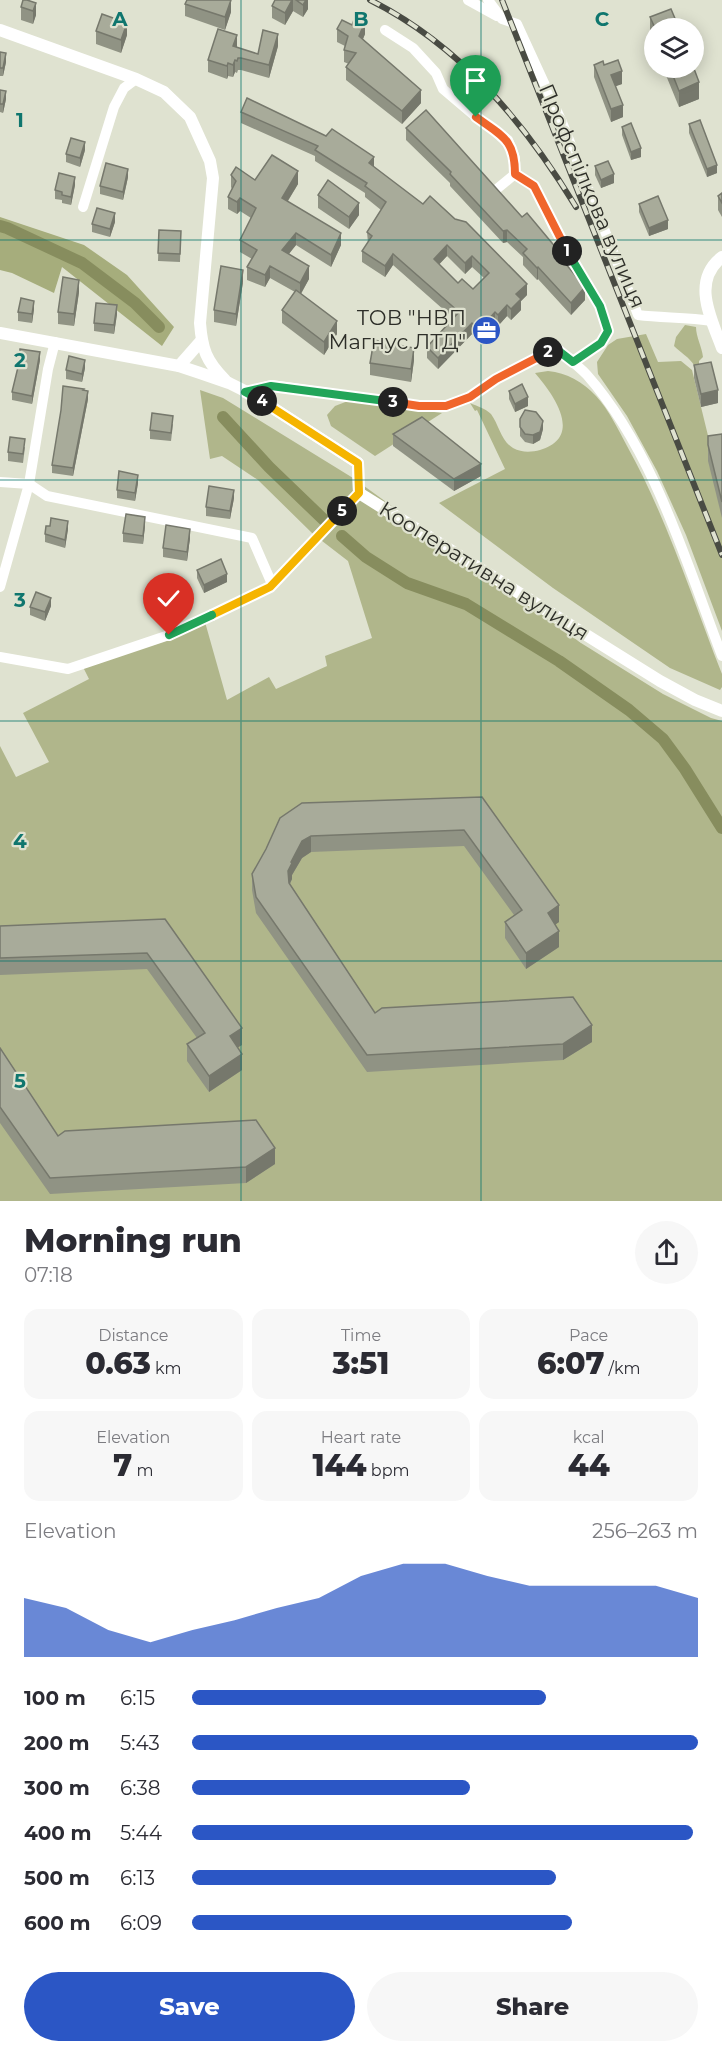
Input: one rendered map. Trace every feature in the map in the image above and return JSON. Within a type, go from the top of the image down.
[{"type":"street","points":[[468,0],[502,18]]},
{"type":"street","name":"Профспілкова вулиця","points":[[488,0],[502,18],[518,24],[562,122],[638,315],[686,316],[712,321]]},
{"type":"street","points":[[0,30],[136,79],[164,92],[190,117],[210,161],[213,178],[200,323],[201,340],[212,367],[229,383]]},
{"type":"street","points":[[385,30],[413,48],[436,73],[443,89],[508,140],[515,158],[515,174]]},
{"type":"street","points":[[83,207],[114,107],[124,88],[136,79]]},
{"type":"street","points":[[498,188],[515,174]]},
{"type":"street","points":[[515,174],[534,186],[554,228],[600,306],[608,331],[601,343],[573,362]]},
{"type":"street","points":[[722,257],[710,268],[704,286],[712,321],[722,348]]},
{"type":"street","name":"Кооперативна вулиця","points":[[0,333],[179,366],[229,383],[287,416],[358,463],[359,493],[660,681],[695,700],[722,711]]},
{"type":"street","points":[[179,366],[201,340]]},
{"type":"street","points":[[0,587],[29,484],[48,369],[55,342]]},
{"type":"street","points":[[245,392],[271,386],[419,406],[446,406],[470,397],[496,379],[555,348],[586,373],[616,412],[650,472],[722,656]]},
{"type":"street","points":[[0,482],[29,484],[47,496],[252,538],[272,584]]},
{"type":"street","points":[[0,657],[68,669],[169,635],[272,584],[359,493]]},
{"type":"green space","points":[[0,217],[84,245],[127,275],[174,327],[162,346],[62,267],[54,293],[12,273],[0,270]]},
{"type":"green space","points":[[685,325],[696,327],[703,357],[699,365],[694,365],[674,346],[676,337]]},
{"type":"green space","points":[[646,334],[658,362],[681,361],[692,370],[722,505],[722,631],[686,535],[657,471],[627,416],[598,374],[597,362],[608,345],[617,339]]},
{"type":"green space","points":[[548,371],[568,376],[586,386],[601,401],[617,426],[654,501],[678,558],[722,674],[720,690],[670,668],[553,588],[439,503],[505,469],[477,410],[475,411],[470,403],[491,414],[506,441],[516,450],[527,452],[540,450],[553,444],[560,436],[563,426],[557,404],[535,373]]},
{"type":"green space","points":[[200,390],[223,398],[353,478],[581,643],[663,694],[711,718],[722,721],[722,1201],[0,1201],[0,746],[16,777],[49,762],[23,713],[89,679],[83,667],[205,622],[227,700],[269,677],[276,689],[327,666],[325,656],[372,638],[348,561],[313,534],[258,480],[222,456],[210,459]]},
{"type":"green space","points":[[348,401],[442,413],[375,456],[331,426],[327,415],[335,406]]},
{"type":"building","points":[[23,0],[36,3],[33,11],[21,7]]},
{"type":"building","points":[[187,0],[231,0],[225,17],[185,4]]},
{"type":"building","points":[[275,0],[292,0],[285,13],[272,6]]},
{"type":"building","points":[[296,0],[306,0],[303,5]]},
{"type":"building","points":[[671,9],[675,18],[650,18]]},
{"type":"building","points":[[102,14],[127,23],[121,40],[96,31]]},
{"type":"building","points":[[355,17],[365,22],[359,36],[421,90],[402,111],[346,67],[356,53],[344,50],[348,36],[337,29],[342,20],[352,25]]},
{"type":"building","points":[[218,29],[237,35],[233,46],[258,54],[263,30],[278,34],[269,65],[241,58],[235,60],[233,65],[228,63],[227,66],[208,60]]},
{"type":"building","points":[[0,52],[6,53],[3,68],[0,68]]},
{"type":"building","points":[[618,60],[622,71],[611,75],[623,105],[611,109],[594,65],[603,61],[604,65]]},
{"type":"building","points":[[674,78],[698,78],[699,82],[679,91]]},
{"type":"building","points":[[0,90],[6,91],[3,104],[0,104]]},
{"type":"building","points":[[247,98],[326,136],[332,129],[374,157],[369,163],[423,204],[430,196],[455,219],[466,222],[527,284],[516,294],[521,299],[511,309],[507,305],[498,315],[495,312],[479,330],[472,323],[438,358],[427,347],[459,312],[393,254],[385,266],[362,251],[372,236],[367,232],[386,202],[365,186],[367,183],[315,150],[318,146],[241,112]],"holes":[[[447,245],[465,263],[472,256],[489,273],[473,289],[462,279],[458,283],[434,259]]]},
{"type":"building","points":[[426,110],[522,217],[527,213],[557,249],[555,251],[585,287],[571,303],[523,253],[527,249],[507,230],[503,231],[450,174],[451,172],[406,128]]},
{"type":"building","points":[[700,120],[717,165],[707,169],[689,124]]},
{"type":"building","points":[[631,123],[641,148],[631,152],[622,127]]},
{"type":"building","points":[[71,138],[85,142],[80,158],[66,154]]},
{"type":"building","points":[[272,155],[298,171],[282,198],[341,233],[331,255],[296,233],[282,250],[309,266],[300,283],[270,266],[265,275],[247,267],[257,250],[240,240],[256,208],[240,198],[237,202],[228,197],[236,181],[231,175],[236,167],[255,180]]},
{"type":"building","points":[[608,161],[614,174],[601,180],[595,166]]},
{"type":"building","points":[[106,163],[128,169],[123,192],[100,186]]},
{"type":"building","points":[[59,173],[75,177],[71,197],[55,190]]},
{"type":"building","points":[[328,180],[359,203],[349,217],[318,195]]},
{"type":"building","points":[[658,196],[668,220],[649,228],[639,204]]},
{"type":"building","points":[[97,208],[115,213],[110,229],[92,224]]},
{"type":"building","points":[[159,230],[181,231],[180,254],[158,253]]},
{"type":"building","points":[[221,266],[243,270],[236,314],[214,310]]},
{"type":"building","points":[[63,277],[79,280],[74,314],[58,312]]},
{"type":"building","points":[[296,290],[337,321],[324,342],[282,310]]},
{"type":"building","points":[[21,298],[34,301],[32,314],[18,312]]},
{"type":"building","points":[[96,303],[117,305],[114,325],[94,323]]},
{"type":"building","points":[[374,340],[414,348],[411,369],[370,363]]},
{"type":"building","points":[[20,349],[40,352],[32,396],[12,392]]},
{"type":"building","points":[[69,356],[85,360],[82,374],[66,370]]},
{"type":"building","points":[[711,362],[718,390],[701,394],[694,365]]},
{"type":"building","points":[[522,384],[528,397],[515,404],[509,391]]},
{"type":"building","points":[[63,386],[88,391],[73,468],[52,465]]},
{"type":"building","points":[[525,410],[536,412],[543,421],[540,432],[533,435],[525,434],[520,427],[520,419]]},
{"type":"building","points":[[152,413],[173,416],[171,433],[150,430]]},
{"type":"building","points":[[422,417],[481,464],[454,479],[393,434]]},
{"type":"building","points":[[722,434],[722,502],[708,445],[708,436]]},
{"type":"building","points":[[10,437],[25,439],[23,454],[8,452]]},
{"type":"building","points":[[119,471],[138,475],[135,493],[117,490]]},
{"type":"building","points":[[209,486],[234,490],[230,511],[206,507]]},
{"type":"building","points":[[126,514],[145,517],[143,536],[123,533]]},
{"type":"building","points":[[51,518],[68,521],[65,540],[45,534],[46,526],[50,526]]},
{"type":"building","points":[[166,525],[190,529],[187,552],[163,548]]},
{"type":"building","points":[[221,559],[227,574],[204,585],[197,570]]},
{"type":"building","points":[[36,592],[51,598],[45,612],[30,607]]},
{"type":"building","points":[[482,797],[559,905],[548,913],[559,931],[526,953],[505,922],[522,910],[464,830],[311,836],[302,841],[291,862],[288,871],[289,883],[375,1013],[382,1008],[573,997],[592,1025],[563,1044],[367,1055],[256,897],[252,874],[280,818],[302,803]]},
{"type":"building","points":[[165,919],[242,1028],[230,1036],[242,1054],[209,1076],[187,1044],[205,1033],[147,953],[0,958],[0,926]]},
{"type":"building","points":[[0,1048],[58,1136],[65,1131],[256,1120],[275,1148],[246,1167],[50,1178],[0,1107]]},
{"type":"waterway","points":[[0,226],[82,263],[135,303],[159,327]]},
{"type":"waterway","points":[[223,417],[269,467],[324,520]]},
{"type":"waterway","points":[[342,536],[366,557],[407,583],[466,604],[559,661],[629,710],[663,739],[722,828]]},
{"type":"railway","points":[[370,0],[403,18],[433,40],[488,89],[535,146],[576,207]]},
{"type":"railway","points":[[502,0],[722,555]]},
{"type":"place","name":"ТОВ \"НВП Магнус ЛТД\"","points":[[487,330]]},
{"type":"route","points":[[169,635],[270,587],[359,493],[358,463],[287,416],[245,392],[271,386],[419,406],[446,406],[470,397],[496,379],[555,348],[573,362],[601,343],[608,331],[600,306],[554,228],[534,186],[515,174],[515,158],[508,140],[476,117]]}]
